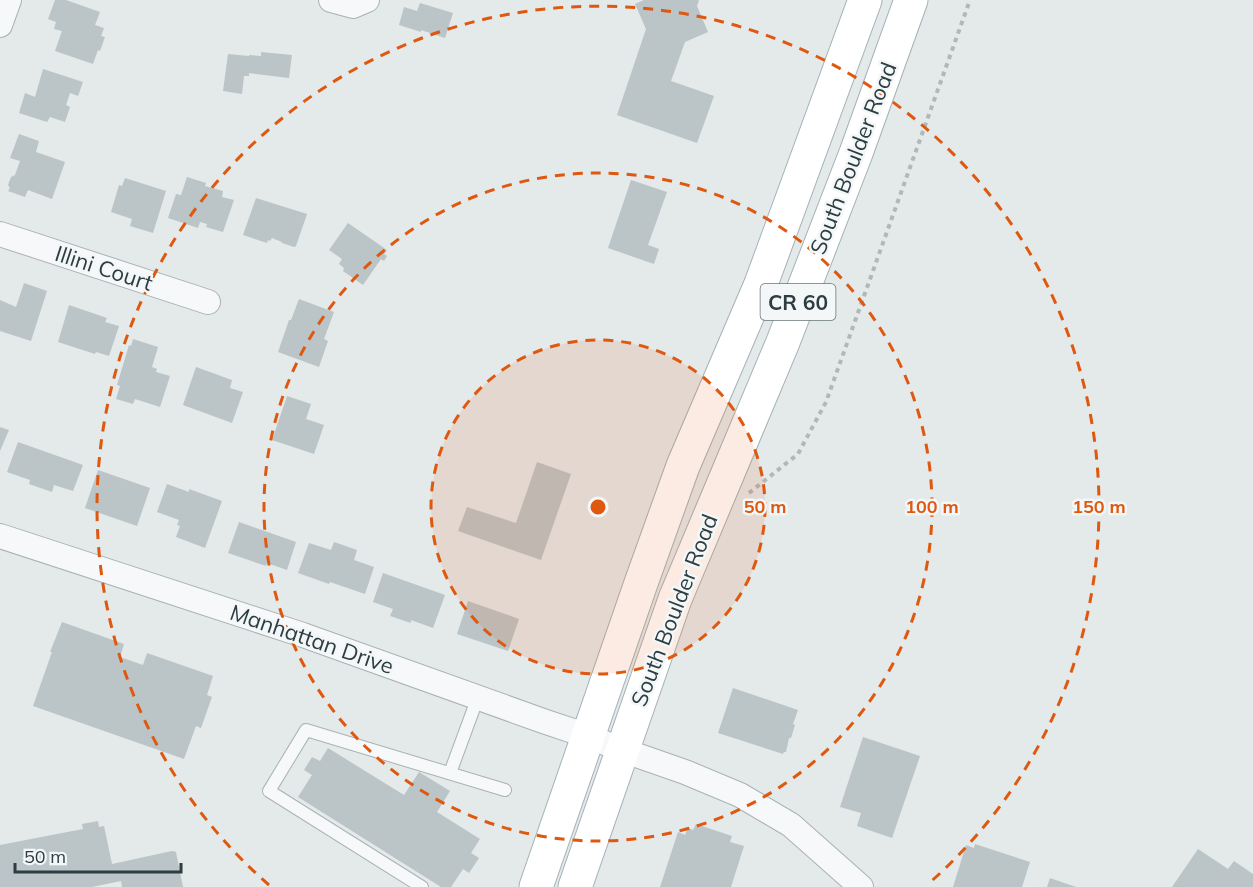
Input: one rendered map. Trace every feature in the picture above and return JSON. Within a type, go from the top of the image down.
[{"type":"main road","name":"South Boulder Road","points":[[536,887],[683,466],[761,284],[865,0]]},
{"type":"main road","name":"South Boulder Road","points":[[575,887],[675,599],[783,342],[856,153],[911,0]]},
{"type":"street","points":[[0,25],[9,0]]},
{"type":"street","points":[[331,0],[353,6],[367,0]]},
{"type":"street","name":"Illini Court","points":[[0,234],[208,302]]},
{"type":"street","name":"Manhattan Drive","points":[[0,536],[303,635],[685,772],[740,795],[791,825],[861,887]]},
{"type":"lane","points":[[450,773],[478,697]]},
{"type":"lane","points":[[422,887],[269,791],[306,730],[505,790]]},
{"type":"path","points":[[741,499],[798,454],[826,402],[970,0]]},
{"type":"building","points":[[55,0],[66,0],[100,12],[95,25],[104,28],[101,36],[105,37],[93,64],[55,51],[62,31],[54,29],[56,22],[48,19]]},
{"type":"building","points":[[644,0],[699,0],[697,6],[708,32],[685,42],[671,81],[714,96],[697,143],[617,115],[646,29],[635,4]]},
{"type":"building","points":[[420,3],[453,13],[445,38],[399,25],[404,7],[417,11]]},
{"type":"building","points":[[261,52],[292,55],[289,78],[249,73],[249,76],[244,76],[242,94],[223,91],[228,54],[261,56]]},
{"type":"building","points":[[43,69],[83,82],[78,96],[70,93],[66,105],[70,107],[65,122],[50,117],[47,122],[19,113],[25,93],[35,97]]},
{"type":"building","points":[[19,134],[39,141],[36,152],[65,162],[52,199],[28,190],[25,197],[8,191],[11,177],[15,175],[20,161],[10,158]]},
{"type":"building","points":[[187,177],[206,183],[205,186],[223,191],[222,197],[234,200],[223,232],[206,227],[207,224],[200,222],[198,228],[168,218],[176,194],[181,195]]},
{"type":"building","points":[[125,178],[166,191],[153,233],[130,226],[132,219],[111,212],[119,185],[122,186]]},
{"type":"building","points":[[631,180],[667,192],[648,245],[659,249],[654,264],[608,248]]},
{"type":"building","points":[[256,198],[307,214],[296,246],[272,238],[267,243],[243,235]]},
{"type":"building","points":[[348,223],[387,250],[384,254],[387,256],[384,261],[381,259],[363,285],[343,271],[344,268],[339,264],[342,259],[329,250]]},
{"type":"building","points":[[24,283],[47,291],[31,341],[0,331],[0,300],[16,307]]},
{"type":"building","points":[[299,299],[334,312],[324,339],[328,341],[319,367],[278,352]]},
{"type":"building","points":[[69,305],[107,318],[105,322],[119,326],[109,356],[58,342]]},
{"type":"building","points":[[133,339],[158,347],[152,367],[157,369],[156,372],[170,376],[160,407],[135,399],[133,404],[116,399],[120,386],[117,385],[129,345],[131,346]]},
{"type":"building","points":[[196,367],[232,380],[230,388],[243,392],[232,423],[183,405]]},
{"type":"building","points":[[287,396],[311,404],[306,419],[324,425],[314,454],[272,440]]},
{"type":"building","points":[[0,427],[9,430],[0,451]]},
{"type":"building","points":[[18,442],[83,465],[73,491],[54,485],[52,492],[29,484],[30,480],[7,472]]},
{"type":"building","points":[[537,462],[571,474],[541,560],[458,531],[467,507],[516,523]]},
{"type":"building","points":[[98,470],[150,488],[137,526],[85,508]]},
{"type":"building","points":[[167,484],[222,501],[205,548],[176,537],[180,526],[177,525],[179,520],[157,512]]},
{"type":"building","points":[[239,522],[296,542],[287,570],[267,563],[266,566],[228,553]]},
{"type":"building","points":[[334,542],[357,550],[354,560],[374,567],[365,594],[298,573],[309,543],[331,550]]},
{"type":"building","points":[[383,573],[445,595],[433,628],[390,616],[393,609],[373,602]]},
{"type":"building","points":[[468,601],[519,619],[508,651],[457,634]]},
{"type":"building","points":[[62,622],[124,644],[120,657],[143,665],[147,653],[213,676],[207,695],[212,697],[201,728],[196,726],[184,759],[33,706]]},
{"type":"building","points":[[733,688],[798,710],[786,752],[783,754],[718,733]]},
{"type":"building","points":[[863,737],[920,756],[892,838],[857,826],[861,813],[840,807]]},
{"type":"building","points":[[328,748],[404,795],[419,772],[450,791],[437,812],[480,839],[471,853],[479,858],[469,873],[463,869],[451,887],[441,887],[298,797],[312,775],[304,770],[312,757],[320,761]]},
{"type":"building","points":[[98,821],[99,827],[104,826],[112,864],[176,852],[183,887],[122,887],[121,881],[92,887],[0,887],[0,845],[83,829],[82,824]]},
{"type":"building","points":[[696,824],[732,836],[730,842],[744,846],[731,887],[660,887],[678,832],[685,835],[688,828],[693,830]]},
{"type":"building","points":[[975,844],[1030,862],[1022,887],[953,887],[966,845],[974,848]]},
{"type":"building","points":[[1198,849],[1228,869],[1234,861],[1253,874],[1253,887],[1172,887]]},
{"type":"building","points":[[1050,878],[1076,887],[1047,887]]}]
